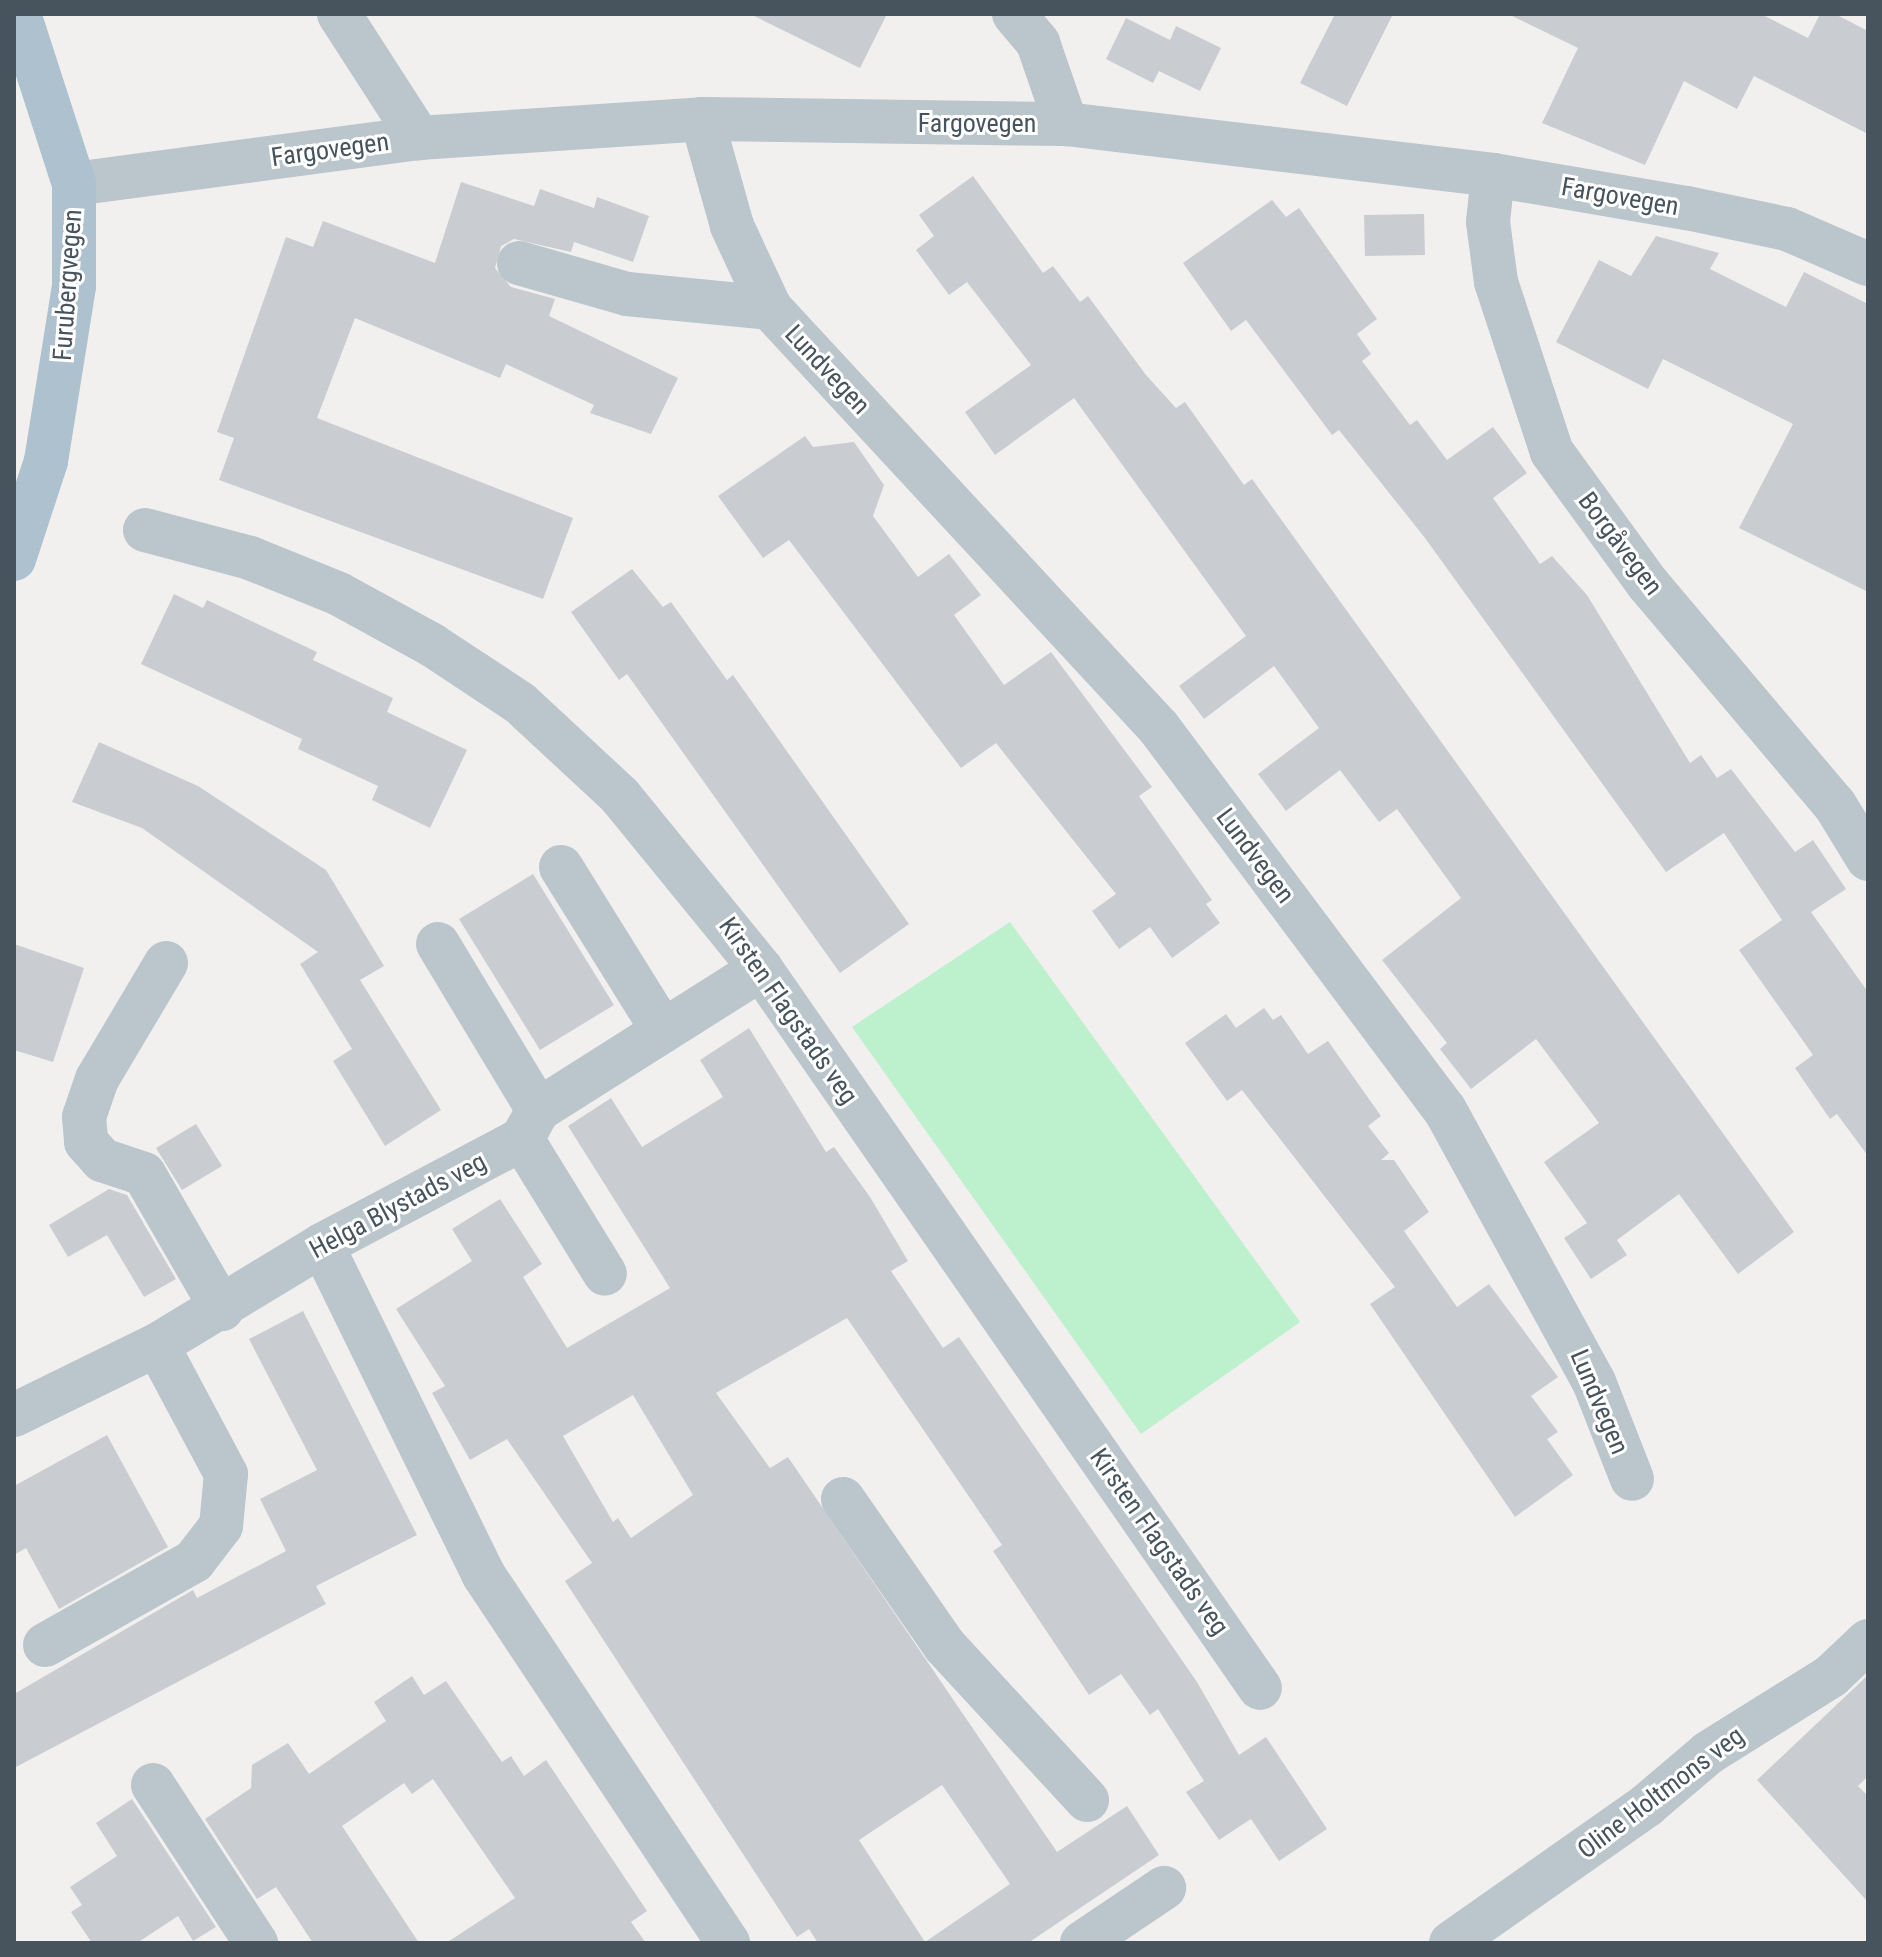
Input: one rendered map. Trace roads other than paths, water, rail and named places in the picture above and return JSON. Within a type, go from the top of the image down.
[{"type":"main road","name":"Furubergvegen","points":[[14,559],[46,461],[62,379],[74,286],[74,184],[19,14]]},
{"type":"street","points":[[339,14],[419,138]]},
{"type":"street","points":[[1014,14],[1038,43],[1066,124]]},
{"type":"street","name":"Fargovegen","points":[[74,184],[419,138],[702,119],[1066,124],[1493,175],[1787,229],[1868,264]]},
{"type":"street","name":"Lundvegen","points":[[702,119],[732,226],[770,308],[1159,728],[1445,1110],[1594,1382],[1632,1479]]},
{"type":"street","name":"Borgåvegen","points":[[1493,175],[1488,222],[1496,282],[1552,452],[1648,584],[1835,805],[1868,859]]},
{"type":"street","name":"Lundvegen","points":[[519,263],[627,294],[770,308]]},
{"type":"street","name":"Kirsten Flagstads veg","points":[[145,530],[250,558],[339,594],[520,703],[630,807],[761,969],[1260,1688]]},
{"type":"street","points":[[561,867],[663,1031]]},
{"type":"street","points":[[438,944],[605,1274]]},
{"type":"street","points":[[166,963],[119,1036],[84,1117],[86,1142],[102,1160],[144,1174],[222,1309]]},
{"type":"street","name":"Helga Blystads veg","points":[[14,1415],[157,1345],[222,1309],[322,1245],[530,1125],[663,1031],[761,969]]},
{"type":"street","points":[[322,1245],[483,1574],[728,1943]]},
{"type":"street","points":[[45,1645],[194,1561],[221,1526],[226,1474],[157,1345]]},
{"type":"street","points":[[843,1499],[944,1645],[1087,1800]]},
{"type":"street","name":"Oline Holtmons veg","points":[[1451,1943],[1647,1805],[1708,1753],[1831,1676],[1868,1641]]},
{"type":"street","points":[[153,1785],[256,1943]]},
{"type":"street","points":[[1082,1943],[1164,1888]]}]
